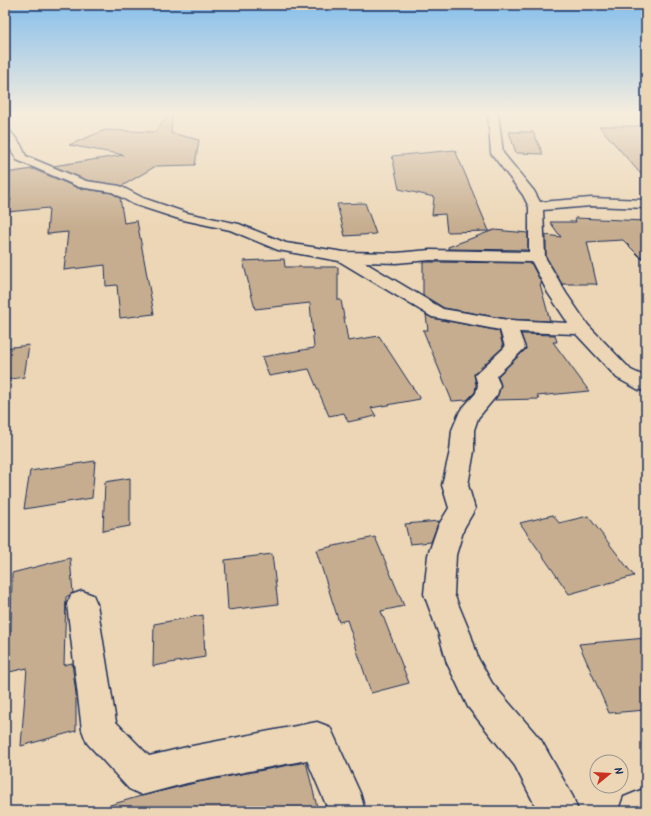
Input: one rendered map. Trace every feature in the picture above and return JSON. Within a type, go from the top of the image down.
[{"type":"street","points":[[18,151],[21,158],[83,184],[115,189],[138,201],[184,216],[234,227],[283,247],[344,257],[396,258],[430,255],[537,257]]},
{"type":"street","points":[[497,151],[529,194],[536,207],[537,257],[557,293],[580,329],[624,374],[646,385]]},
{"type":"street","points":[[536,207],[574,202],[600,201],[646,204]]},
{"type":"street","points":[[344,257],[438,313],[508,326],[580,329]]},
{"type":"street","points":[[508,326],[515,348],[485,375],[489,385],[486,395],[468,416],[462,430],[462,450],[455,485],[462,509],[451,526],[442,554],[439,594],[455,635],[463,663],[480,695],[528,753],[559,811]]},
{"type":"street","points":[[624,374],[646,365]]},
{"type":"street","points":[[82,604],[100,730],[142,776],[317,740],[346,807],[346,811]]},
{"type":"street","points":[[638,811],[646,807]]},
{"type":"building","points":[[102,151],[197,151],[195,165],[156,166],[122,186],[86,180],[53,166],[124,155]]},
{"type":"building","points":[[455,151],[489,231],[447,232],[445,214],[432,215],[434,197],[399,189],[392,156]]},
{"type":"building","points":[[515,151],[542,151],[543,154],[516,153]]},
{"type":"building","points":[[621,151],[646,151],[646,180]]},
{"type":"building","points":[[33,169],[78,188],[112,193],[120,198],[124,223],[137,221],[154,314],[120,318],[117,285],[106,286],[105,265],[64,270],[68,232],[47,234],[49,208],[7,212],[11,199],[5,200],[5,173]]},
{"type":"building","points":[[365,203],[376,234],[345,236],[337,204]]},
{"type":"building","points":[[575,218],[646,221],[646,263],[623,240],[587,242],[597,285],[562,284],[546,257],[546,235],[561,237],[550,222],[576,222]]},
{"type":"building","points":[[494,230],[528,233],[528,250],[448,249],[448,247]]},
{"type":"building","points":[[284,259],[285,267],[338,267],[338,300],[341,300],[348,341],[379,336],[420,399],[371,408],[376,416],[348,422],[344,413],[329,416],[309,369],[269,376],[262,357],[314,348],[310,303],[255,309],[243,261]]},
{"type":"building","points":[[423,262],[531,263],[542,284],[540,284],[550,321],[508,319],[444,308],[423,295]]},
{"type":"building","points":[[426,315],[432,318],[499,331],[503,347],[474,374],[476,385],[475,392],[467,400],[452,401],[423,330],[428,330]]},
{"type":"building","points":[[521,334],[555,335],[557,342],[553,342],[589,391],[537,396],[539,399],[495,400],[501,385],[498,376],[526,349]]},
{"type":"building","points":[[29,345],[24,377],[5,380],[5,348]]},
{"type":"building","points":[[95,461],[92,498],[24,509],[30,471]]},
{"type":"building","points":[[130,478],[130,526],[103,531],[105,482]]},
{"type":"building","points":[[553,515],[559,523],[588,516],[634,576],[569,594],[520,523]]},
{"type":"building","points":[[439,521],[431,542],[410,544],[405,524]]},
{"type":"building","points":[[375,537],[404,606],[381,611],[409,683],[371,693],[347,620],[339,622],[316,550]]},
{"type":"building","points":[[272,554],[278,604],[228,610],[225,560]]},
{"type":"building","points":[[70,558],[73,593],[66,597],[64,665],[72,663],[76,694],[76,731],[21,746],[27,668],[5,673],[5,633],[11,631],[12,573]]},
{"type":"building","points":[[203,615],[205,657],[153,666],[154,624]]},
{"type":"building","points":[[646,638],[646,710],[609,713],[579,644]]},
{"type":"building","points":[[306,762],[318,811],[110,811],[110,805],[141,796],[199,782]]}]
